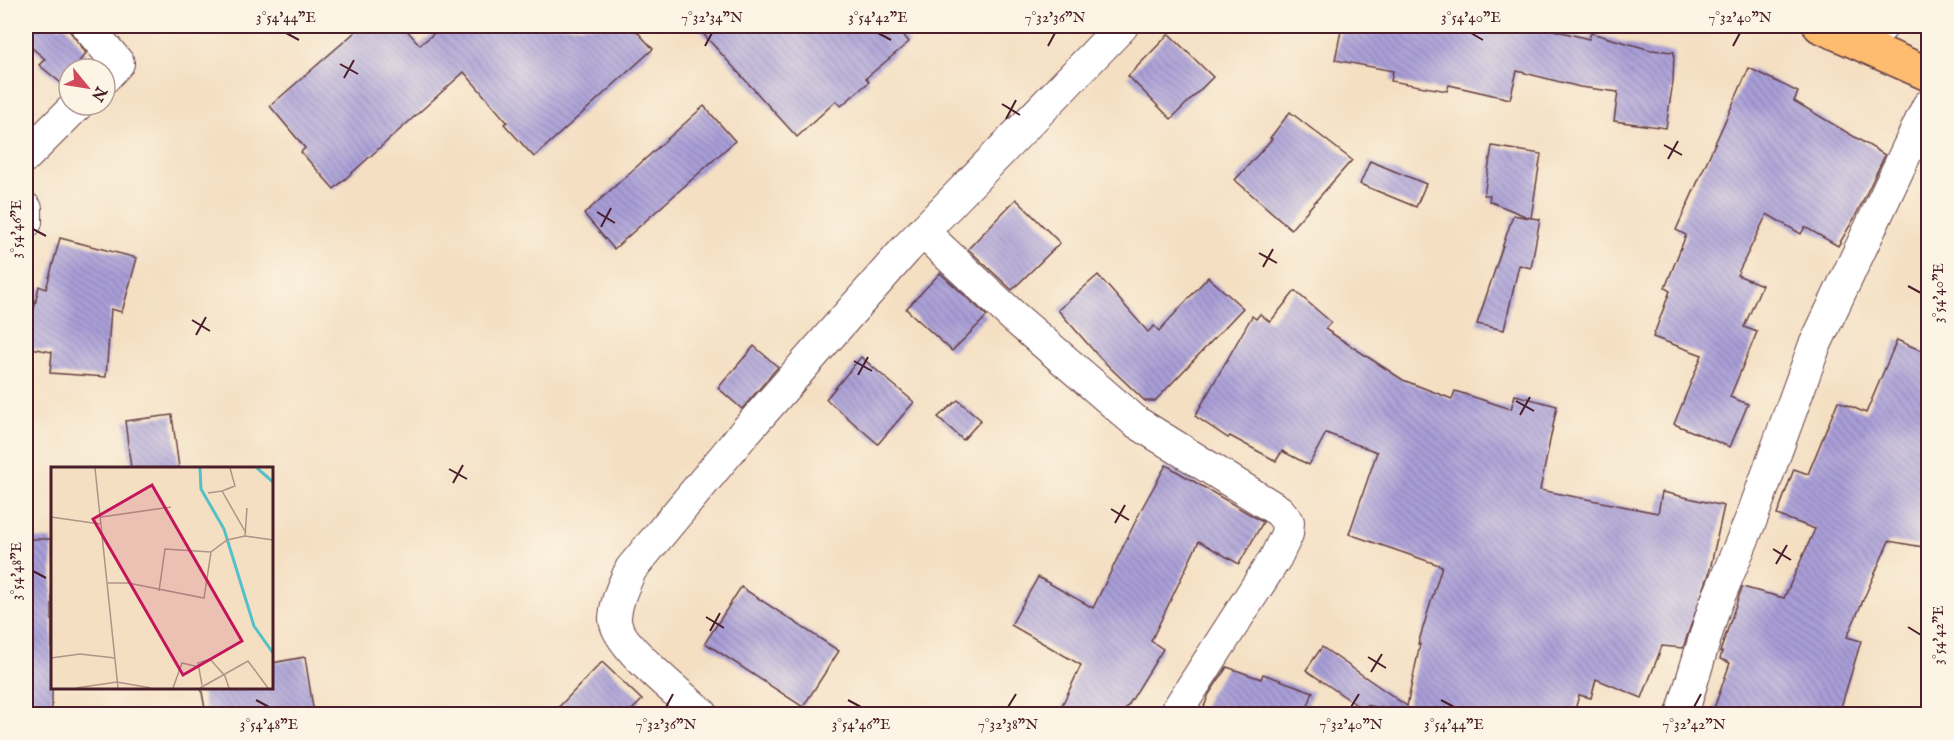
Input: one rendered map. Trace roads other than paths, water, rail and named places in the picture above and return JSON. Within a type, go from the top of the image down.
[{"type":"highway","points":[[1820,26],[1873,35],[1929,74]]},
{"type":"street","points":[[87,26],[113,57]]},
{"type":"street","points":[[702,714],[625,642],[615,620],[621,592],[631,568],[745,432],[923,232],[1122,26]]},
{"type":"street","points":[[1682,714],[1714,608],[1752,517],[1814,347],[1929,106]]},
{"type":"street","points":[[26,156],[64,117]]},
{"type":"street","points":[[26,209],[26,222]]},
{"type":"street","points":[[923,232],[1014,317],[1136,422],[1279,511],[1288,522],[1287,534],[1276,557],[1175,714]]}]
